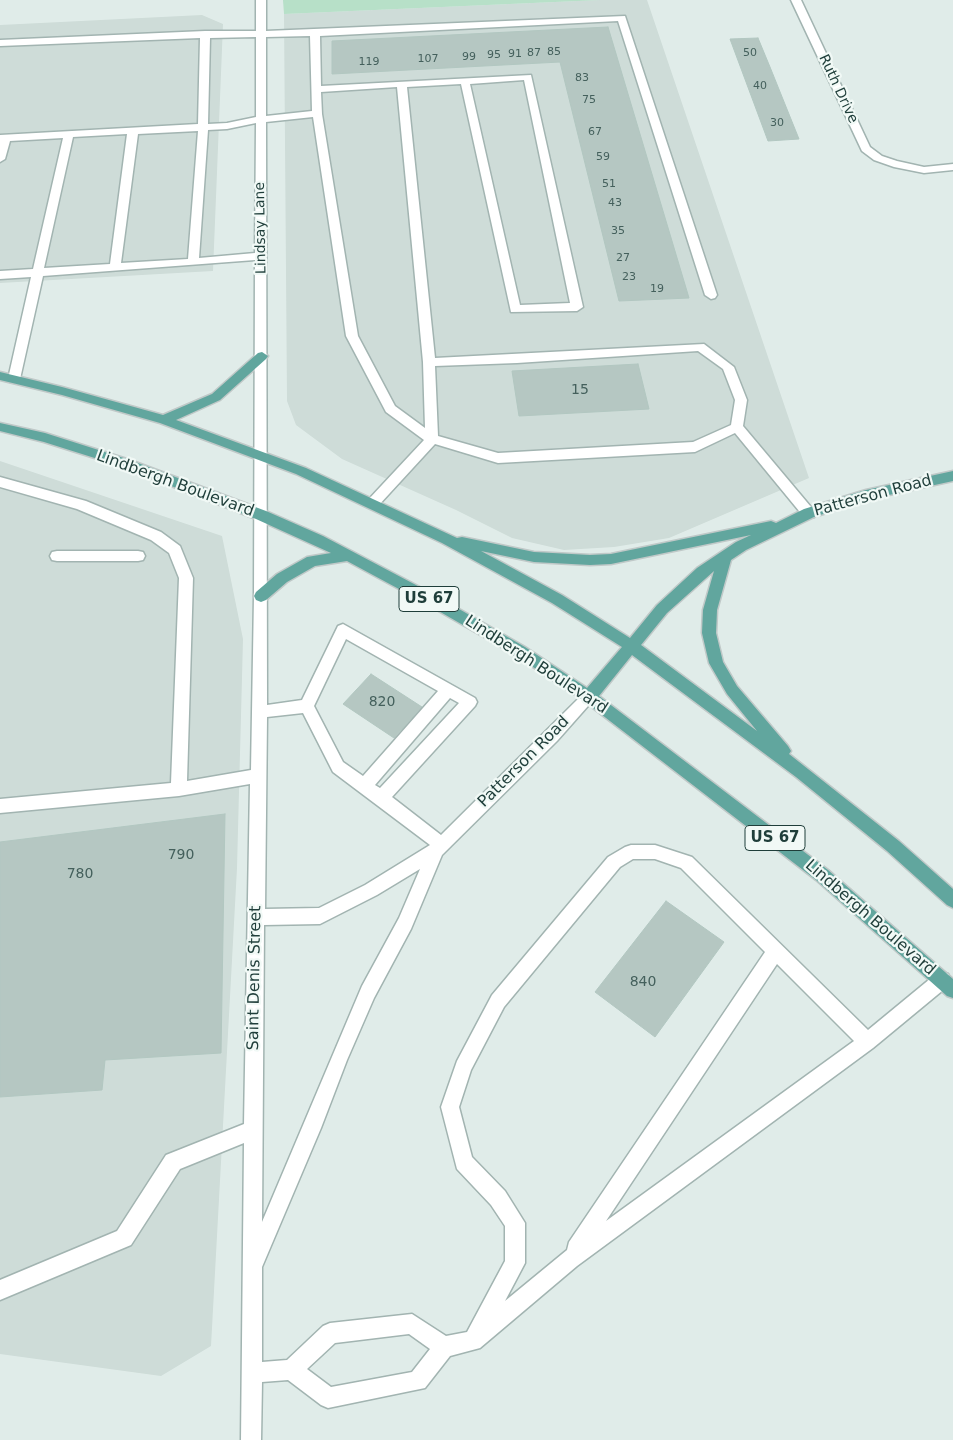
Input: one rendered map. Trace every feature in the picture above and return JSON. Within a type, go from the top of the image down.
[{"type":"main road","points":[[164,420],[216,397],[262,356]]},
{"type":"main road","points":[[0,376],[14,378],[164,420],[262,456],[373,503],[447,539],[557,599],[631,646],[801,772],[893,846],[953,900]]},
{"type":"main road","name":"Lindbergh Boulevard","points":[[0,427],[45,438],[125,463],[318,540],[428,598],[520,651],[589,697],[822,875],[948,985]]},
{"type":"main road","name":"Patterson Road","points":[[589,697],[668,603],[702,572],[740,546],[809,513],[866,495],[953,476]]},
{"type":"main road","points":[[447,539],[534,557],[590,560],[644,552],[792,521]]},
{"type":"main road","points":[[261,596],[282,578],[312,561],[347,556]]},
{"type":"main road","points":[[725,556],[710,610],[709,633],[716,663],[732,690],[801,772]]},
{"type":"street","name":"Lindsay Lane","points":[[261,516],[262,256],[260,222],[262,0]]},
{"type":"street","name":"Ruth Drive","points":[[796,0],[866,150],[878,158],[894,164],[924,170],[953,167]]},
{"type":"street","points":[[0,43],[205,34],[315,33],[622,18],[711,295]]},
{"type":"street","points":[[315,33],[317,114],[352,336],[390,409],[432,439],[498,458],[695,447],[737,427]]},
{"type":"street","points":[[193,262],[202,128],[205,34]]},
{"type":"street","points":[[316,89],[465,80],[528,77],[577,307],[515,309],[465,80]]},
{"type":"street","points":[[373,503],[432,439],[429,362],[402,84]]},
{"type":"street","points":[[0,159],[2,138],[202,128],[227,126],[261,119],[317,114]]},
{"type":"street","points":[[115,268],[133,131]]},
{"type":"street","points":[[14,378],[36,273],[69,134]]},
{"type":"street","points":[[0,275],[262,256]]},
{"type":"street","points":[[429,362],[516,360],[700,347],[728,367],[741,400],[737,427],[809,513]]},
{"type":"street","points":[[0,482],[81,505],[156,536],[175,550],[186,578],[178,789]]},
{"type":"street","name":"Saint Denis Street","points":[[251,1440],[250,1373],[261,516]]},
{"type":"street","points":[[57,556],[138,556]]},
{"type":"street","points":[[307,706],[343,630],[470,702],[381,798]]},
{"type":"street","points":[[364,786],[449,689]]},
{"type":"street","name":"Patterson Road","points":[[256,916],[320,916],[372,890],[439,847],[589,697]]},
{"type":"street","points":[[259,712],[307,706]]},
{"type":"street","points":[[252,1266],[315,1122],[339,1058],[368,992],[405,923],[439,847],[381,798],[338,767],[307,706]]},
{"type":"street","points":[[0,806],[178,789],[258,776]]},
{"type":"street","points":[[473,1341],[515,1263],[515,1223],[498,1198],[464,1162],[450,1107],[463,1067],[498,1001],[614,862],[631,852],[655,852],[686,862],[867,1042]]},
{"type":"street","points":[[570,1259],[776,950]]},
{"type":"street","points":[[291,1370],[328,1398],[418,1382],[444,1347],[473,1341],[570,1259],[948,985]]},
{"type":"street","points":[[0,1290],[124,1238],[173,1162],[253,1130]]},
{"type":"street","points":[[250,1373],[291,1370],[330,1333],[412,1324],[444,1347]]},
{"type":"shaded area","points":[[600,0],[647,0],[809,478],[669,538],[614,547],[564,550],[512,538],[456,510],[342,459],[296,425],[287,401],[284,14]]},
{"type":"shaded area","points":[[202,15],[223,24],[213,271],[0,283],[0,25]]},
{"type":"shaded area","points":[[0,461],[222,536],[243,639],[237,868],[211,1346],[161,1376],[0,1354]]},
{"type":"green space","points":[[283,0],[600,0],[284,14]]},
{"type":"building","points":[[608,27],[689,298],[619,301],[560,62],[332,74],[332,41]]},
{"type":"building","points":[[758,38],[799,139],[768,141],[730,39]]},
{"type":"building","points":[[638,364],[649,409],[519,416],[512,371]]},
{"type":"building","points":[[371,674],[422,707],[394,738],[343,704]]},
{"type":"building","points":[[225,814],[221,1053],[105,1060],[102,1090],[0,1097],[0,842]]},
{"type":"building","points":[[666,901],[724,942],[655,1037],[595,992]]}]
